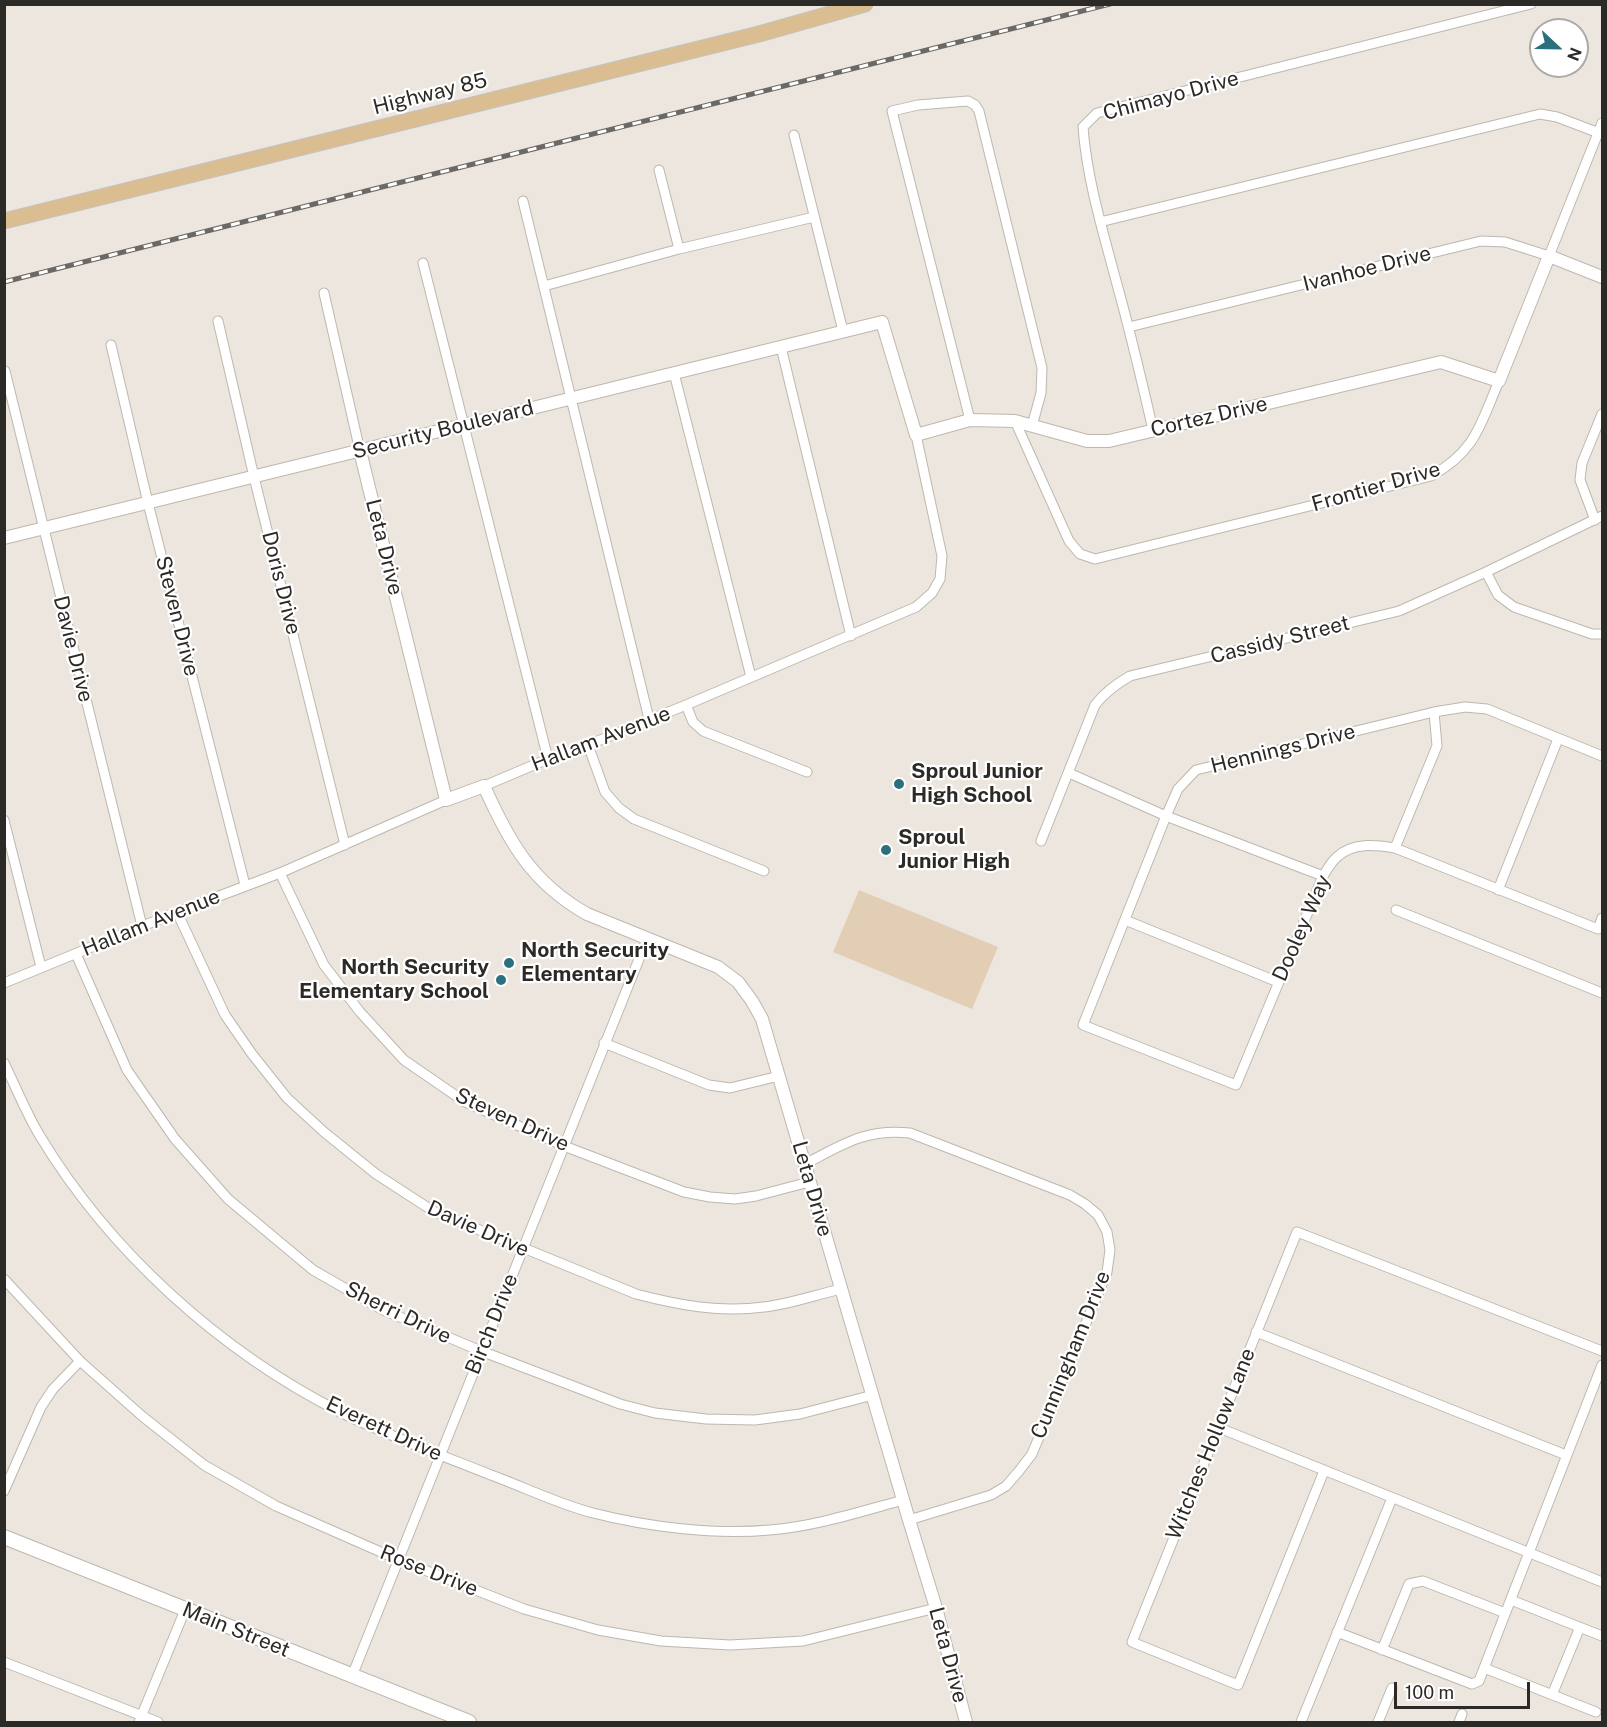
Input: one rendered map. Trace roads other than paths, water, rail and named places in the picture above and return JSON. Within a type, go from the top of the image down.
[{"type":"main road","name":"Highway 85","points":[[4,221],[759,34],[865,4]]},
{"type":"main road","name":"Main Street","points":[[4,1538],[469,1722]]},
{"type":"street","name":"Chimayo Drive","points":[[1153,430],[1129,327],[1100,222],[1084,147],[1083,127],[1097,113],[1531,4]]},
{"type":"street","points":[[970,420],[892,111],[918,105],[968,101],[979,111],[1042,368],[1041,393],[1032,426]]},
{"type":"street","points":[[1100,222],[1540,114],[1557,117],[1600,134]]},
{"type":"street","name":"Frontier Drive","points":[[1015,421],[1069,541],[1080,554],[1095,559],[1431,476],[1451,465],[1473,441],[1600,134]]},
{"type":"street","points":[[794,135],[843,331]]},
{"type":"street","points":[[659,170],[680,249]]},
{"type":"street","points":[[523,201],[649,719]]},
{"type":"street","points":[[544,286],[680,249],[814,217]]},
{"type":"street","name":"Ivanhoe Drive","points":[[1129,327],[1481,241],[1505,242],[1602,277]]},
{"type":"street","points":[[423,263],[548,759]]},
{"type":"street","name":"Leta Drive","points":[[324,293],[360,450],[447,800]]},
{"type":"street","name":"Doris Drive","points":[[218,321],[345,845]]},
{"type":"street","name":"Security Boulevard","points":[[4,538],[882,322]]},
{"type":"street","name":"Hallam Avenue","points":[[4,983],[177,912],[280,873],[447,800],[686,705],[916,607],[932,593],[940,579],[942,556],[916,435],[882,322]]},
{"type":"street","name":"Steven Drive","points":[[111,345],[148,503],[245,885]]},
{"type":"street","points":[[781,347],[851,636]]},
{"type":"street","name":"Cortez Drive","points":[[916,435],[970,420],[1015,421],[1087,441],[1109,441],[1441,362],[1499,381]]},
{"type":"street","name":"Davie Drive","points":[[5,371],[142,926]]},
{"type":"street","points":[[674,373],[751,677]]},
{"type":"street","points":[[1599,518],[1580,480],[1582,463],[1602,414]]},
{"type":"street","name":"Cassidy Street","points":[[1041,841],[1095,705],[1115,684],[1130,676],[1399,611],[1599,518]]},
{"type":"street","points":[[1486,572],[1498,595],[1514,607],[1592,634],[1602,634]]},
{"type":"street","points":[[686,705],[693,722],[703,731],[807,772]]},
{"type":"street","name":"Hennings Drive","points":[[1083,1025],[1178,789],[1196,771],[1434,712],[1465,707],[1487,709],[1602,756]]},
{"type":"street","points":[[1395,848],[1437,746],[1434,712]]},
{"type":"street","points":[[1498,890],[1558,738]]},
{"type":"street","points":[[588,745],[605,792],[619,808],[634,819],[764,871]]},
{"type":"street","points":[[1069,773],[1166,816],[1323,876]]},
{"type":"street","name":"Leta Drive","points":[[484,786],[517,851],[550,890],[587,914],[718,967],[738,982],[762,1019],[936,1608],[966,1722]]},
{"type":"street","points":[[4,820],[41,967]]},
{"type":"street","name":"Dooley Way","points":[[1083,1025],[1236,1085],[1323,876],[1337,857],[1355,847],[1372,844],[1395,848],[1598,930],[1602,918]]},
{"type":"street","name":"Steven Drive","points":[[280,873],[324,965],[360,1012],[404,1060],[465,1102],[564,1146],[684,1192],[735,1199],[809,1182]]},
{"type":"street","points":[[1396,910],[1602,993]]},
{"type":"street","name":"Davie Drive","points":[[177,912],[225,1015],[286,1098],[376,1174],[433,1211],[636,1294],[706,1309],[764,1307],[841,1289]]},
{"type":"street","points":[[1125,921],[1278,982]]},
{"type":"street","name":"Birch Drive","points":[[352,1676],[647,939]]},
{"type":"street","name":"Sherri Drive","points":[[76,954],[127,1070],[175,1139],[228,1199],[313,1269],[383,1310],[481,1351],[620,1404],[655,1413],[706,1419],[755,1420],[800,1414],[873,1395]]},
{"type":"street","points":[[604,1042],[709,1085],[730,1088],[779,1076]]},
{"type":"street","name":"Everett Drive","points":[[4,1063],[38,1134],[76,1190],[121,1246],[208,1327],[263,1366],[340,1412],[441,1455],[590,1512],[644,1524],[696,1530],[769,1530],[814,1524],[903,1500]]},
{"type":"street","name":"Cunningham Drive","points":[[805,1164],[853,1139],[873,1133],[891,1131],[910,1133],[1070,1195],[1098,1215],[1107,1232],[1110,1250],[1107,1272],[1032,1454],[1006,1486],[991,1495],[909,1520]]},
{"type":"street","name":"Witches Hollow Lane","points":[[1324,1471],[1238,1684],[1132,1642],[1297,1232],[1602,1351]]},
{"type":"street","name":"Rose Drive","points":[[4,1279],[80,1361],[142,1416],[204,1465],[276,1506],[399,1560],[525,1609],[598,1630],[661,1641],[730,1645],[803,1641],[936,1608]]},
{"type":"street","points":[[1256,1332],[1566,1455]]},
{"type":"street","points":[[4,1491],[41,1407],[53,1389],[80,1361]]},
{"type":"street","points":[[1337,1632],[1472,1684],[1479,1681],[1602,1365]]},
{"type":"street","points":[[1217,1428],[1600,1581],[1602,1570]]},
{"type":"street","points":[[1301,1722],[1392,1498]]},
{"type":"street","points":[[1382,1650],[1409,1584],[1423,1581],[1505,1613]]},
{"type":"street","points":[[1510,1600],[1602,1636]]},
{"type":"street","points":[[140,1719],[185,1610]]},
{"type":"street","points":[[1552,1695],[1580,1627]]},
{"type":"street","points":[[4,1662],[140,1719],[158,1722]]},
{"type":"street","points":[[1484,1668],[1596,1712]]},
{"type":"street","points":[[1378,1722],[1392,1688]]},
{"type":"railway","points":[[4,282],[1110,4]]},
{"type":"place","name":"Sproul Junior High School","points":[[899,784]]},
{"type":"place","name":"Sproul Junior High","points":[[886,850]]},
{"type":"place","name":"North Security Elementary","points":[[509,963]]},
{"type":"place","name":"North Security Elementary School","points":[[501,980]]}]
